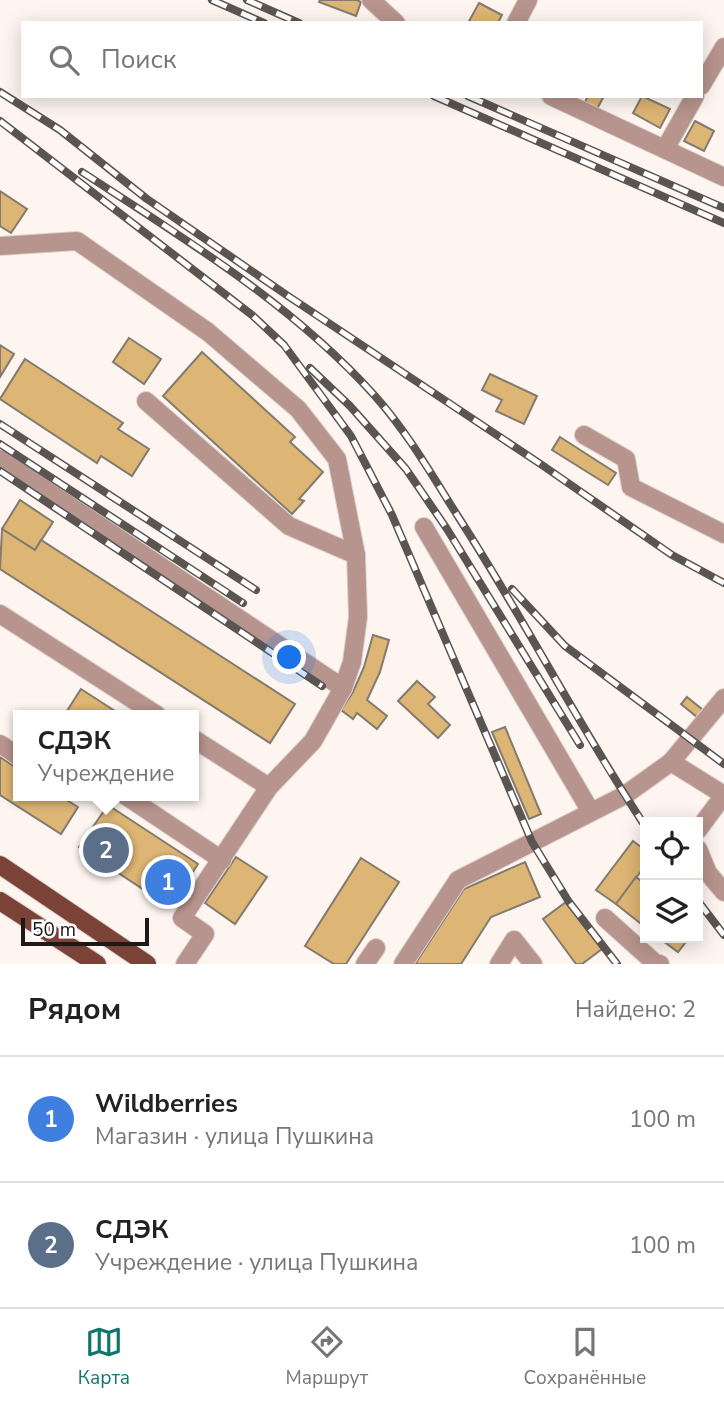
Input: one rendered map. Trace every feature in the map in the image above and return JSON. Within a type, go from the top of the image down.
[{"type":"main road","points":[[0,866],[147,964]]},
{"type":"main road","points":[[0,901],[97,964]]},
{"type":"street","points":[[371,0],[394,21]]},
{"type":"street","points":[[517,21],[528,0]]},
{"type":"street","points":[[703,83],[724,47]]},
{"type":"street","points":[[555,98],[724,177]]},
{"type":"street","points":[[665,149],[694,98]]},
{"type":"street","points":[[0,246],[77,241],[208,332],[298,409],[337,459],[356,555],[358,617],[352,662],[343,688],[313,741],[269,787],[182,918],[205,934],[185,964]]},
{"type":"street","points":[[146,401],[289,526],[356,555]]},
{"type":"street","points":[[584,435],[626,459],[631,487],[724,534]]},
{"type":"street","points":[[0,460],[343,688]]},
{"type":"street","points":[[424,527],[591,812]]},
{"type":"street","points":[[0,614],[149,710]]},
{"type":"street","points":[[403,964],[458,880],[625,794],[670,762],[724,698]]},
{"type":"street","points":[[199,741],[269,787]]},
{"type":"street","points":[[670,762],[724,795],[703,823]]},
{"type":"street","points":[[134,801],[222,860]]},
{"type":"street","points":[[703,861],[708,873],[724,892]]},
{"type":"street","points":[[605,918],[655,963],[660,964]]},
{"type":"street","points":[[499,964],[514,940],[534,964]]},
{"type":"street","points":[[365,964],[376,948]]},
{"type":"building","points":[[319,2],[361,2],[356,16]]},
{"type":"building","points":[[479,3],[502,15],[499,21],[469,21]]},
{"type":"building","points":[[587,98],[603,98],[597,109],[585,102]]},
{"type":"building","points":[[641,98],[670,109],[660,128],[633,113]]},
{"type":"building","points":[[695,121],[714,131],[704,151],[684,141]]},
{"type":"building","points":[[0,191],[27,209],[11,233],[0,226]]},
{"type":"building","points":[[129,338],[161,359],[144,384],[113,362]]},
{"type":"building","points":[[0,345],[14,354],[0,377]]},
{"type":"building","points":[[202,352],[295,437],[290,442],[323,472],[299,499],[304,501],[292,514],[163,396]]},
{"type":"building","points":[[25,359],[123,423],[118,429],[149,449],[132,476],[101,456],[97,463],[0,399]]},
{"type":"building","points":[[490,374],[537,396],[524,424],[496,411],[502,400],[482,390]]},
{"type":"building","points":[[560,437],[616,473],[608,485],[552,450]]},
{"type":"building","points":[[20,500],[53,522],[35,550],[2,529]]},
{"type":"building","points":[[2,529],[35,550],[41,540],[295,704],[270,743],[0,569]]},
{"type":"building","points":[[373,635],[389,640],[380,672],[367,700],[387,716],[377,729],[357,713],[353,719],[341,710],[364,667]]},
{"type":"building","points":[[417,681],[435,697],[428,704],[450,725],[438,738],[398,701]]},
{"type":"building","points":[[81,689],[113,710],[68,710]]},
{"type":"building","points":[[687,697],[703,710],[697,717],[681,704]]},
{"type":"building","points":[[505,727],[541,814],[529,819],[492,732]]},
{"type":"building","points":[[0,757],[13,766],[13,801],[68,801],[78,807],[61,834],[0,795]]},
{"type":"building","points":[[108,805],[198,864],[170,907],[79,847]]},
{"type":"building","points":[[633,841],[640,846],[640,873],[616,904],[596,890]]},
{"type":"building","points":[[236,857],[267,877],[235,924],[205,903]]},
{"type":"building","points":[[361,858],[399,882],[346,964],[334,964],[305,946]]},
{"type":"building","points":[[525,862],[540,897],[491,917],[461,964],[415,964],[464,889]]},
{"type":"building","points":[[636,877],[640,880],[640,923],[616,904]]},
{"type":"building","points":[[566,902],[602,949],[582,964],[576,964],[543,919]]},
{"type":"building","points":[[666,943],[685,943],[678,952]]},
{"type":"railway","points":[[212,0],[259,21]]},
{"type":"railway","points":[[247,0],[294,21]]},
{"type":"railway","points":[[0,92],[60,130],[147,199],[288,296],[672,555],[724,583]]},
{"type":"railway","points":[[439,98],[724,223]]},
{"type":"railway","points":[[473,98],[724,208]]},
{"type":"railway","points":[[0,121],[252,315],[284,345],[351,436],[392,515],[532,842],[569,902],[617,964]]},
{"type":"railway","points":[[82,172],[198,248],[273,302],[343,363],[375,396],[430,471],[640,818]]},
{"type":"railway","points":[[310,368],[350,406],[406,469],[447,529],[580,745]]},
{"type":"railway","points":[[0,424],[256,590]]},
{"type":"railway","points":[[0,444],[243,603]]},
{"type":"railway","points":[[0,471],[322,686]]},
{"type":"railway","points":[[512,589],[565,646],[724,764]]},
{"type":"railway","points":[[703,908],[724,935]]},
{"type":"place","name":"СДЭК","points":[[106,850]]},
{"type":"place","name":"Wildberries","points":[[168,882]]}]
